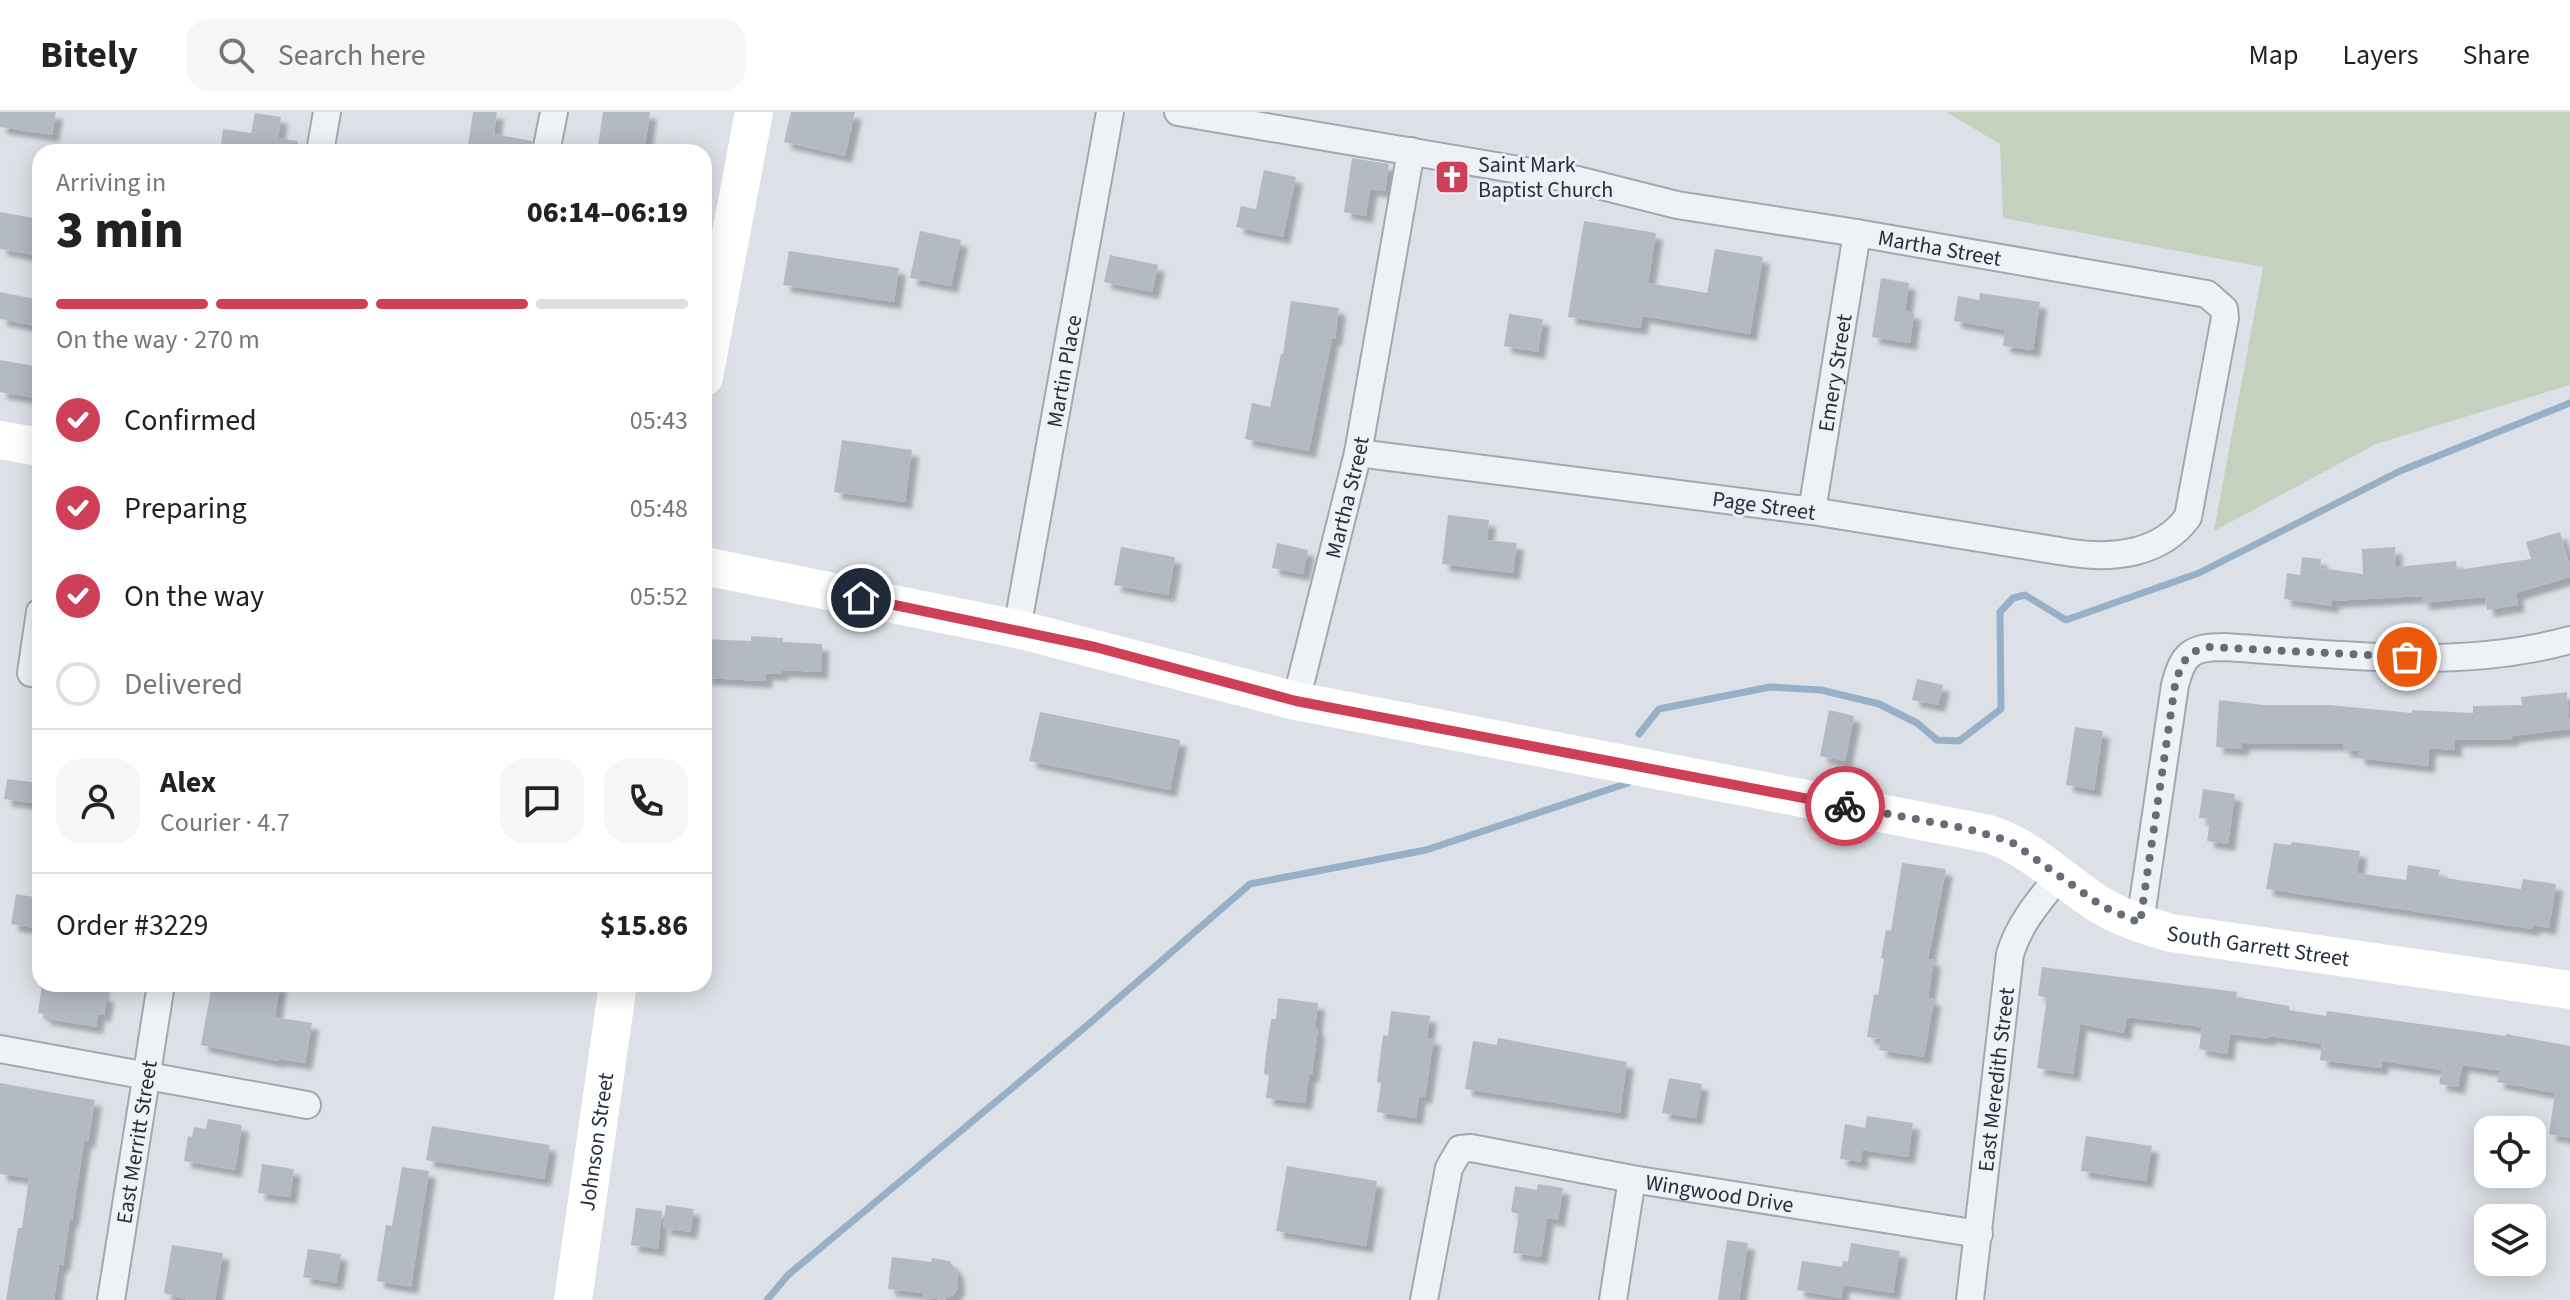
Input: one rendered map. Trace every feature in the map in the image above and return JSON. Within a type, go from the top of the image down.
[{"type":"street","points":[[321,144],[327,112]]},
{"type":"street","points":[[548,144],[554,112]]},
{"type":"street","points":[[712,335],[754,112]]},
{"type":"street","name":"Martin Place","points":[[1017,629],[1110,112]]},
{"type":"street","name":"Martha Street","points":[[1178,112],[1578,180],[1666,203],[2207,294],[2224,309],[2225,318],[2192,504],[2188,517],[2177,532],[2167,539]]},
{"type":"street","name":"Martha Street","points":[[1296,701],[1358,453],[1411,151]]},
{"type":"street","name":"Emery Street","points":[[1812,511],[1857,233]]},
{"type":"street","points":[[0,440],[32,446]]},
{"type":"street","name":"Page Street","points":[[1358,453],[1812,511],[2093,556],[2136,551],[2167,539]]},
{"type":"street","name":"South Garrett Street","points":[[712,568],[1017,629],[1296,701],[1976,831],[2010,841],[2102,906],[2171,933],[2570,990]]},
{"type":"street","points":[[2140,923],[2175,685],[2184,659],[2191,653],[2209,647],[2224,647],[2352,655],[2477,657],[2570,640]]},
{"type":"street","points":[[31,673],[32,666]]},
{"type":"street","name":"East Meredith Street","points":[[1970,1300],[2010,954],[2017,932],[2029,913],[2060,875]]},
{"type":"street","name":"East Merritt Street","points":[[111,1300],[160,992]]},
{"type":"street","name":"Johnson Street","points":[[573,1300],[617,992]]},
{"type":"street","points":[[0,1049],[307,1105]]},
{"type":"street","name":"Wingwood Drive","points":[[1424,1300],[1449,1168],[1460,1149],[1471,1148],[1632,1179],[1979,1234]]},
{"type":"street","points":[[1613,1300],[1632,1179]]},
{"type":"green space","points":[[1946,112],[2570,112],[2570,385],[2376,444],[2214,531],[2263,267],[2003,218],[2000,144]]},
{"type":"building","points":[[0,112],[56,112],[52,135],[0,127]]},
{"type":"building","points":[[473,112],[497,112],[494,134],[532,141],[531,144],[468,144]]},
{"type":"building","points":[[603,112],[650,112],[645,144],[598,144]]},
{"type":"building","points":[[791,112],[855,112],[845,156],[784,142]]},
{"type":"building","points":[[255,113],[281,117],[278,138],[298,141],[298,144],[221,144],[223,129],[251,133]]},
{"type":"building","points":[[1352,158],[1389,164],[1385,191],[1370,189],[1366,216],[1344,212]]},
{"type":"building","points":[[1264,170],[1296,177],[1283,237],[1236,227],[1241,206],[1256,209]]},
{"type":"building","points":[[0,212],[32,218],[32,255],[0,249]]},
{"type":"building","points":[[1584,221],[1656,233],[1648,283],[1707,293],[1715,249],[1763,257],[1750,334],[1643,316],[1640,328],[1568,317]]},
{"type":"building","points":[[920,231],[961,240],[951,286],[910,278]]},
{"type":"building","points":[[789,251],[899,268],[894,302],[783,285]]},
{"type":"building","points":[[1110,255],[1158,265],[1152,292],[1104,282]]},
{"type":"building","points":[[1881,278],[1909,283],[1905,311],[1914,313],[1910,343],[1872,337]]},
{"type":"building","points":[[0,292],[32,298],[32,325],[0,319]]},
{"type":"building","points":[[1980,293],[2040,302],[2033,350],[2003,346],[2005,330],[1954,321],[1958,296],[1979,300]]},
{"type":"building","points":[[1291,301],[1339,308],[1335,339],[1332,338],[1309,451],[1245,439],[1252,403],[1270,407],[1283,354]]},
{"type":"building","points":[[1509,314],[1543,319],[1538,352],[1504,346]]},
{"type":"building","points":[[0,360],[32,366],[32,398],[0,392]]},
{"type":"building","points":[[842,440],[912,450],[905,502],[834,492]]},
{"type":"building","points":[[1448,515],[1489,520],[1487,540],[1517,543],[1513,573],[1442,564]]},
{"type":"building","points":[[2560,532],[2570,577],[2516,593],[2518,605],[2487,610],[2485,597],[2422,603],[2422,596],[2332,601],[2332,606],[2284,599],[2287,573],[2300,575],[2302,557],[2321,559],[2320,568],[2363,574],[2362,549],[2395,547],[2396,567],[2456,561],[2457,570],[2531,559],[2526,542]]},
{"type":"building","points":[[1277,543],[1308,550],[1303,574],[1272,568]]},
{"type":"building","points":[[1121,547],[1175,557],[1168,595],[1114,585]]},
{"type":"building","points":[[751,636],[822,644],[821,672],[782,670],[781,674],[766,673],[765,681],[712,678],[712,639],[751,641]]},
{"type":"building","points":[[1917,679],[1943,685],[1938,705],[1912,700]]},
{"type":"building","points":[[2567,692],[2570,729],[2512,736],[2512,739],[2455,740],[2455,750],[2429,748],[2428,766],[2358,758],[2358,751],[2343,750],[2343,744],[2242,743],[2242,749],[2216,747],[2219,700],[2264,705],[2329,705],[2412,713],[2412,710],[2473,713],[2473,706],[2522,705],[2521,697]]},
{"type":"building","points":[[1829,710],[1854,716],[1845,761],[1820,756]]},
{"type":"building","points":[[1040,712],[1180,740],[1170,790],[1029,761]]},
{"type":"building","points":[[2075,727],[2103,731],[2094,790],[2066,785]]},
{"type":"building","points":[[7,779],[32,782],[32,803],[4,799]]},
{"type":"building","points":[[2203,789],[2235,794],[2228,844],[2207,841],[2210,819],[2199,818]]},
{"type":"building","points":[[2292,842],[2360,851],[2357,873],[2406,880],[2408,865],[2440,870],[2438,877],[2521,889],[2523,879],[2556,884],[2549,928],[2533,925],[2532,929],[2266,889],[2274,843],[2291,845]]},
{"type":"building","points":[[1902,863],[1946,869],[1928,959],[1934,960],[1928,998],[1934,999],[1924,1057],[1879,1050],[1881,1039],[1867,1037],[1874,994],[1878,995],[1886,930],[1891,931]]},
{"type":"building","points":[[16,894],[32,897],[32,928],[11,924]]},
{"type":"building","points":[[2042,967],[2237,992],[2236,997],[2326,1016],[2327,1011],[2506,1034],[2570,1046],[2570,1138],[2549,1134],[2555,1093],[2497,1082],[2500,1071],[2462,1065],[2458,1087],[2439,1084],[2442,1070],[2382,1061],[2381,1068],[2320,1060],[2322,1044],[2269,1036],[2269,1039],[2230,1034],[2227,1054],[2199,1049],[2202,1027],[2127,1017],[2124,1033],[2080,1024],[2073,1074],[2037,1068],[2047,997],[2038,996]]},
{"type":"building","points":[[41,992],[101,992],[107,995],[104,1015],[98,1014],[96,1027],[43,1018],[44,1014],[38,1013]]},
{"type":"building","points":[[211,992],[279,992],[275,1017],[312,1023],[305,1063],[278,1061],[201,1045]]},
{"type":"building","points":[[1278,998],[1318,1003],[1315,1028],[1318,1029],[1305,1103],[1266,1098],[1269,1075],[1264,1074],[1266,1053],[1271,1019],[1276,1019]]},
{"type":"building","points":[[1391,1011],[1430,1016],[1427,1038],[1434,1038],[1425,1097],[1419,1096],[1416,1118],[1377,1112],[1383,1035],[1388,1036]]},
{"type":"building","points":[[1498,1038],[1627,1062],[1620,1113],[1465,1089],[1473,1041],[1497,1045]]},
{"type":"building","points":[[1669,1078],[1702,1084],[1696,1118],[1662,1113]]},
{"type":"building","points":[[0,1083],[95,1100],[88,1141],[84,1141],[72,1220],[63,1265],[59,1265],[54,1300],[6,1300],[29,1178],[0,1174]]},
{"type":"building","points":[[1867,1116],[1913,1123],[1908,1157],[1862,1150],[1861,1162],[1840,1159],[1845,1124],[1865,1128]]},
{"type":"building","points":[[208,1119],[242,1125],[235,1170],[184,1161],[188,1136],[192,1137],[194,1127],[206,1129]]},
{"type":"building","points":[[432,1126],[550,1145],[544,1179],[426,1160]]},
{"type":"building","points":[[2086,1136],[2152,1146],[2146,1181],[2081,1171]]},
{"type":"building","points":[[262,1164],[294,1169],[290,1197],[258,1193]]},
{"type":"building","points":[[1287,1166],[1377,1181],[1366,1246],[1276,1231]]},
{"type":"building","points":[[402,1167],[429,1171],[411,1287],[377,1281],[386,1225],[392,1226]]},
{"type":"building","points":[[1538,1184],[1563,1188],[1558,1220],[1547,1218],[1541,1257],[1513,1253],[1519,1214],[1511,1212],[1515,1186],[1537,1190]]},
{"type":"building","points":[[666,1205],[694,1209],[690,1232],[663,1228]]},
{"type":"building","points":[[636,1208],[662,1211],[658,1249],[631,1245]]},
{"type":"building","points":[[1727,1240],[1748,1243],[1739,1300],[1718,1300]]},
{"type":"building","points":[[1851,1243],[1900,1251],[1893,1293],[1843,1285],[1841,1298],[1797,1290],[1802,1261],[1842,1267],[1843,1261],[1848,1262]]},
{"type":"building","points":[[172,1245],[223,1253],[215,1300],[189,1300],[164,1293]]},
{"type":"building","points":[[308,1249],[341,1254],[336,1283],[303,1277]]},
{"type":"building","points":[[892,1257],[949,1261],[957,1271],[958,1288],[944,1300],[923,1297],[924,1293],[888,1289]]},
{"type":"waterway","points":[[1639,734],[1659,709],[1770,687],[1821,690],[1879,704],[1917,723],[1937,740],[1959,741],[2001,709],[2000,612],[2013,598],[2025,595],[2066,620],[2199,573],[2400,471],[2570,403]]},
{"type":"waterway","points":[[767,1300],[788,1275],[1083,1029],[1250,884],[1426,850],[1628,783]]},
{"type":"way so far","points":[[1845,806],[1964,828],[2010,841],[2102,906],[2140,923],[2175,685],[2184,659],[2199,649],[2209,647],[2407,657]]},
{"type":"place","name":"Saint Mark Baptist Church","points":[[1452,177]]},
{"type":"route","points":[[861,598],[1095,647],[1296,701],[1845,806]]}]
